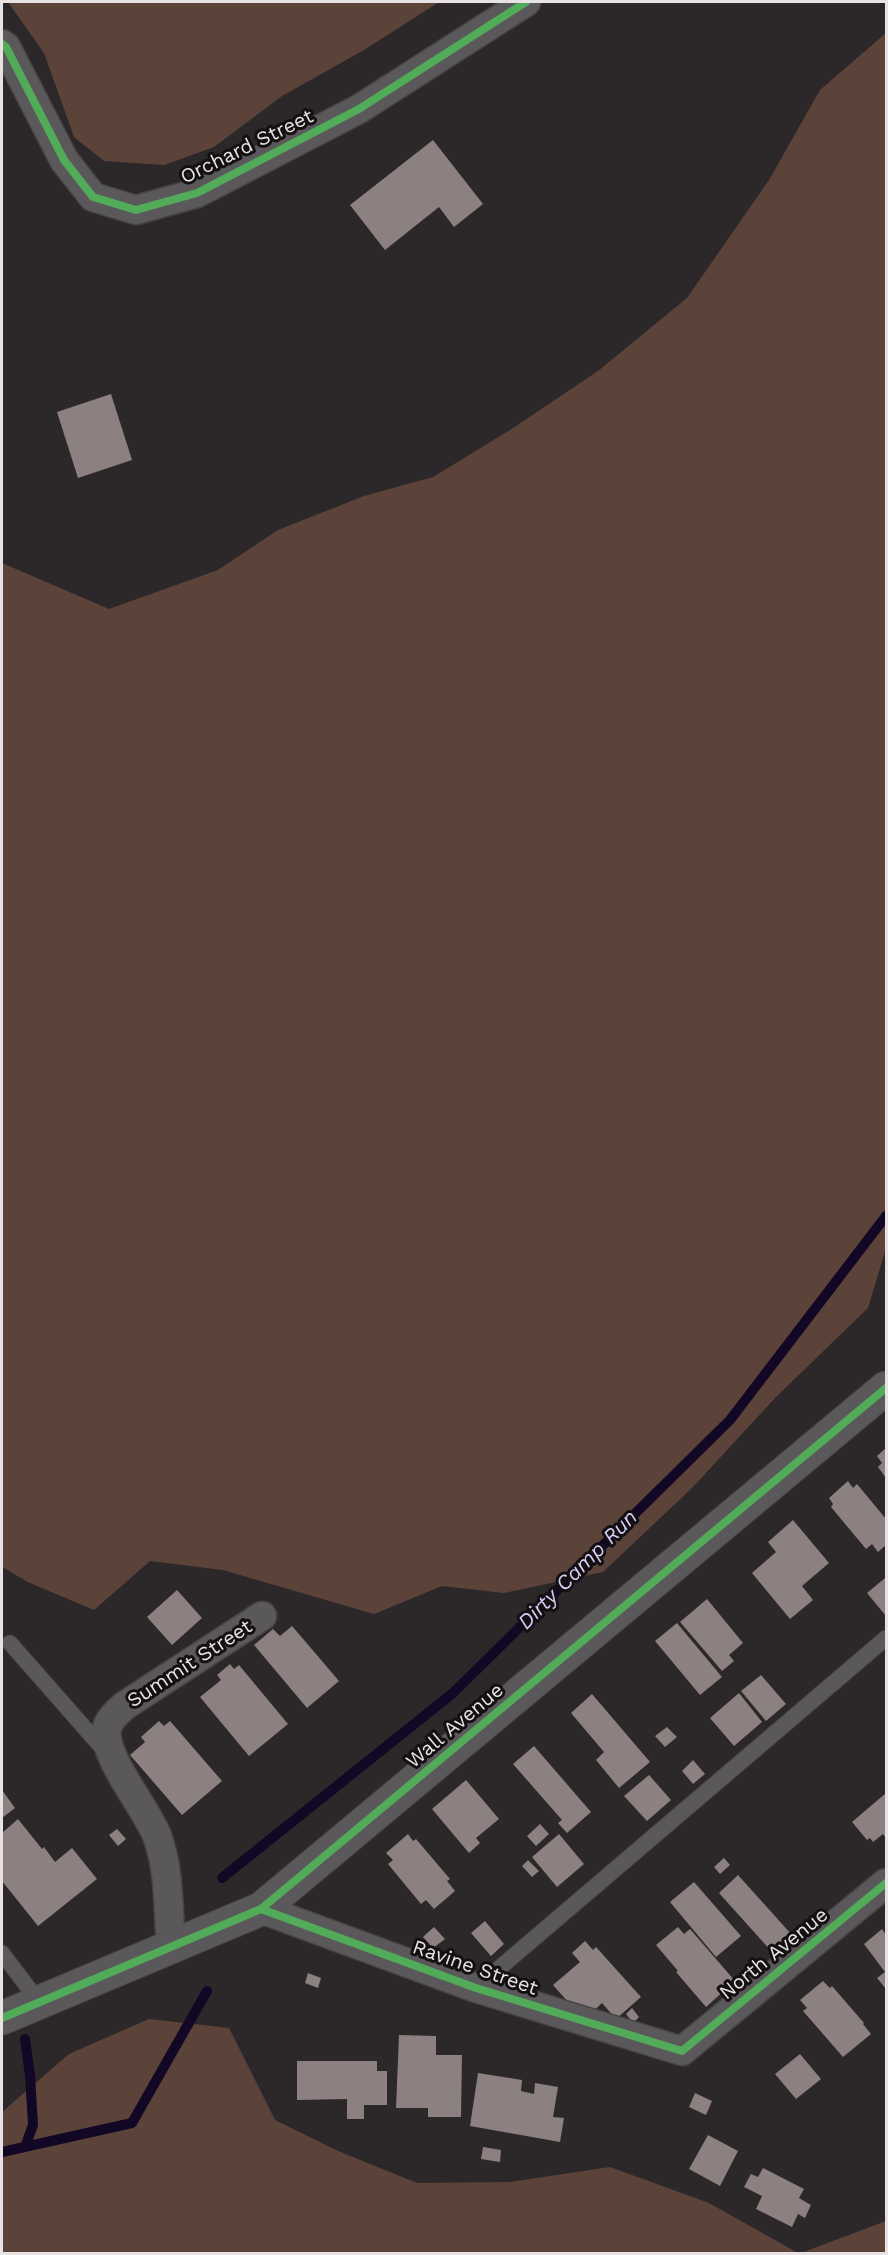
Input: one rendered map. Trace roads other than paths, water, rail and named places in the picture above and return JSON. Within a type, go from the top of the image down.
[{"type":"street","name":"Orchard Street","points":[[2,44],[6,47],[34,99],[64,160],[93,196],[136,210],[198,193],[359,109],[526,2]]},
{"type":"street","name":"Wall Avenue","points":[[2,2018],[261,1909],[886,1388]]},
{"type":"street","name":"Summit Street","points":[[171,1946],[165,1871],[158,1837],[113,1759],[107,1744],[107,1729],[118,1712],[262,1616]]},
{"type":"street","name":"North Avenue","points":[[682,2051],[886,1883]]},
{"type":"street","name":"Ravine Street","points":[[261,1909],[476,1988],[682,2051]]},
{"type":"lane","points":[[476,1988],[886,1638]]},
{"type":"lane","points":[[10,1643],[113,1759]]},
{"type":"lane","points":[[2,1953],[39,2002]]},
{"type":"waterway","name":"Dirty Camp Run","points":[[222,1878],[453,1693],[730,1420],[886,1216]]},
{"type":"waterway","name":"Dirty Camp Run","points":[[2,2152],[132,2123],[207,1991]]},
{"type":"waterway","points":[[25,2039],[33,2125],[25,2147]]}]
